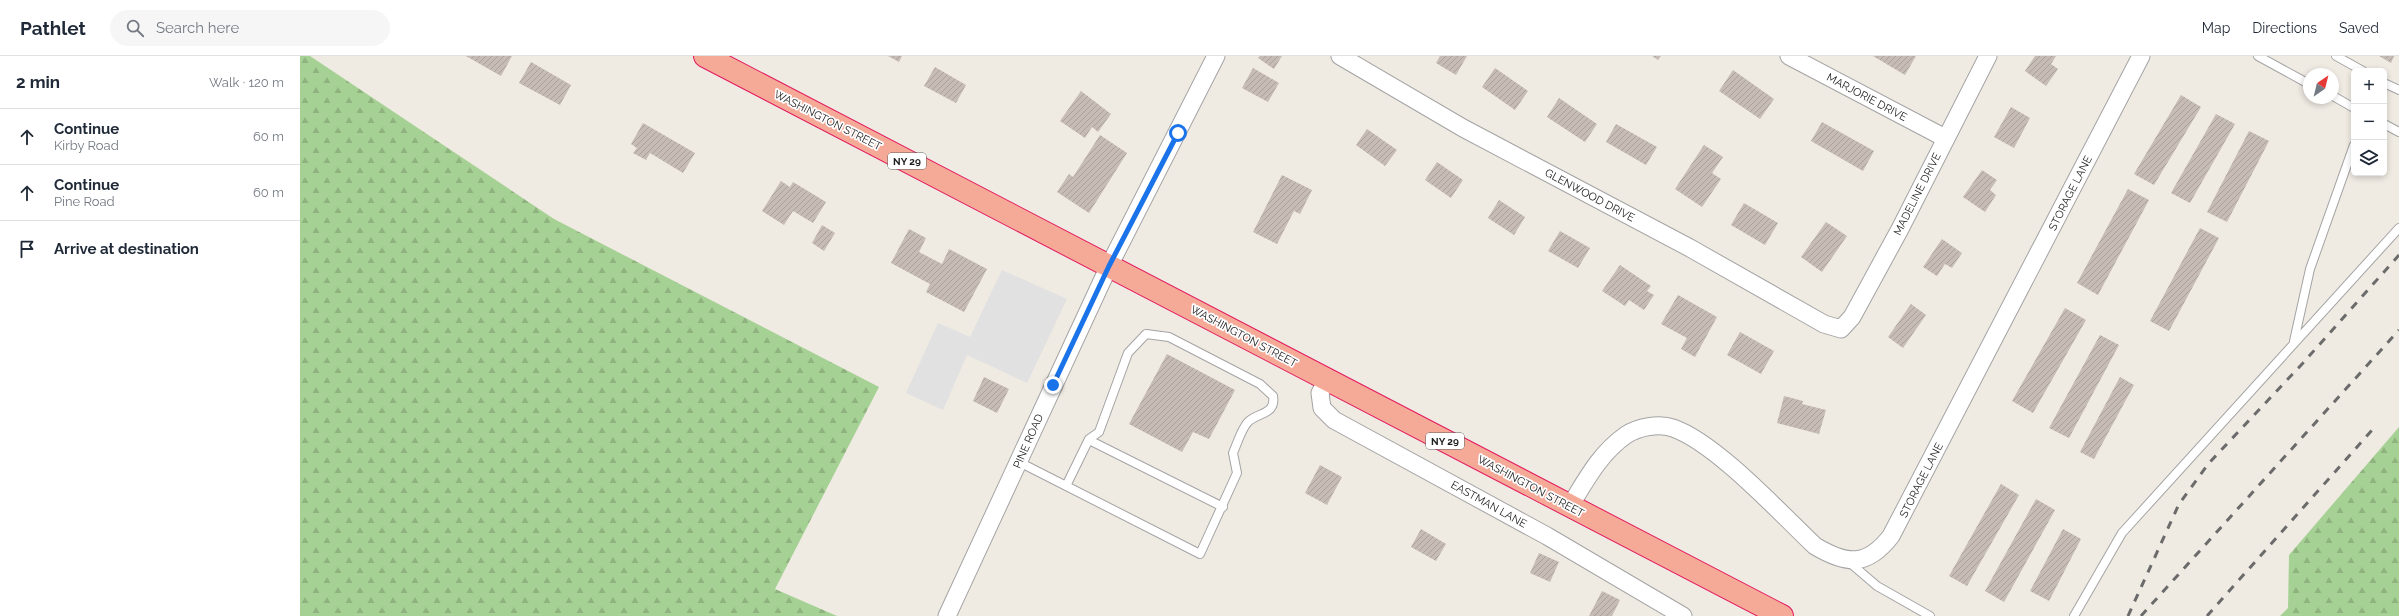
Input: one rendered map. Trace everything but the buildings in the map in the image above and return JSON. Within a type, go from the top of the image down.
[{"type":"highway","name":"WASHINGTON STREET","points":[[705,56],[1782,616]]},
{"type":"street","name":"PINE ROAD","points":[[947,616],[1109,266],[1216,56]]},
{"type":"street","name":"GLENWOOD DRIVE","points":[[1340,56],[1463,128],[1690,248],[1824,324],[1841,329]]},
{"type":"street","name":"MARJORIE DRIVE","points":[[1789,56],[1945,138]]},
{"type":"street","name":"MADELINE DRIVE","points":[[1841,329],[1852,317],[1897,236],[1945,138],[1988,56]]},
{"type":"street","name":"STORAGE LANE","points":[[1570,506],[1604,454],[1627,434],[1649,426],[1671,427],[1691,437],[1726,463],[1815,546],[1830,555],[1846,560],[1865,559],[1880,550],[1892,536],[2141,56]]},
{"type":"street","name":"EASTMAN LANE","points":[[1327,380],[1320,393],[1322,408],[1334,420],[1541,533],[1683,616]]},
{"type":"lane","points":[[2258,56],[2303,81]]},
{"type":"lane","points":[[2336,56],[2358,68]]},
{"type":"lane","points":[[2387,84],[2399,90]]},
{"type":"lane","points":[[2339,99],[2351,106]]},
{"type":"lane","points":[[2387,126],[2399,132]]},
{"type":"lane","points":[[2294,342],[2310,269],[2351,153]]},
{"type":"lane","points":[[2074,616],[2122,533],[2399,228]]},
{"type":"lane","points":[[1019,462],[1066,486],[1200,554],[1237,473],[1233,453],[1248,422],[1268,412],[1272,406],[1273,396],[1260,384],[1169,337],[1146,334],[1128,353],[1099,432],[1089,440],[1066,486]]},
{"type":"lane","points":[[1089,440],[1222,508]]},
{"type":"lane","points":[[1846,560],[1877,586],[1930,616]]},
{"type":"green space","points":[[300,56],[310,56],[554,219],[879,387],[775,589],[837,616],[300,616]]},
{"type":"green space","points":[[2399,427],[2399,616],[2280,616],[2288,608],[2289,555]]},
{"type":"shaded area","points":[[1002,270],[1067,299],[1027,383],[967,355],[943,410],[906,393],[938,323],[970,337]]},
{"type":"railway","points":[[2128,616],[2179,504],[2209,463],[2303,363],[2399,255]]},
{"type":"railway","points":[[2141,616],[2399,330]]},
{"type":"railway","points":[[2207,616],[2373,429]]},
{"type":"route","points":[[1053,385],[1109,266],[1178,133]]}]
